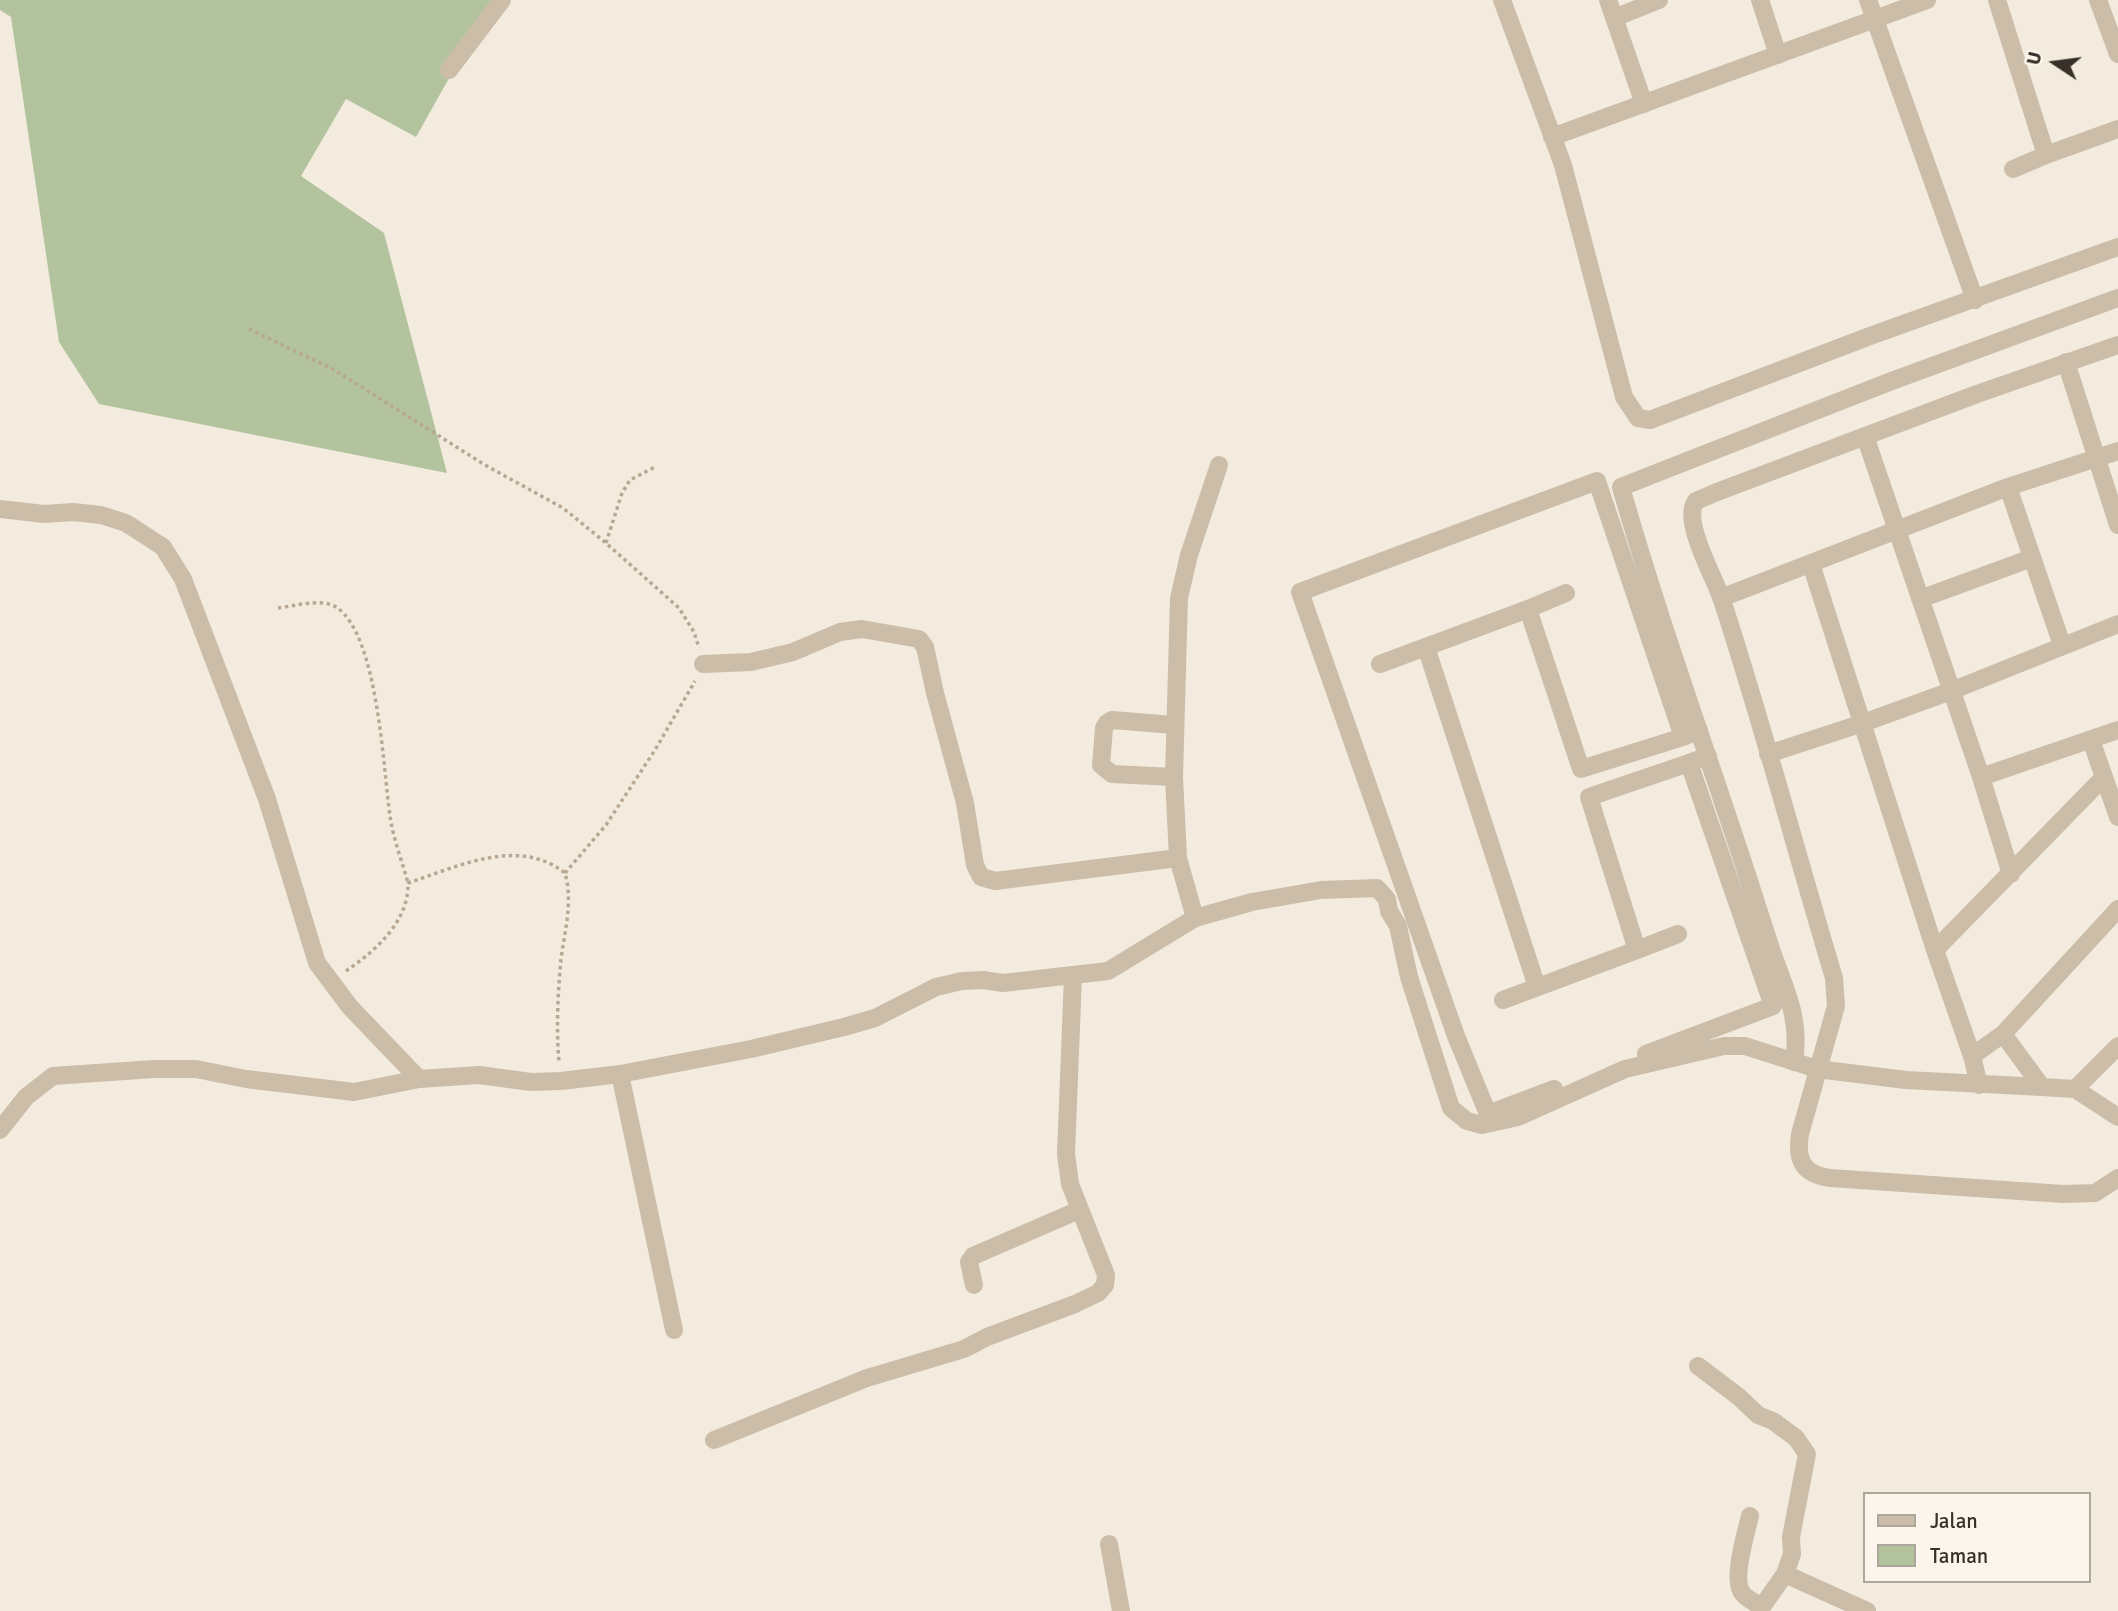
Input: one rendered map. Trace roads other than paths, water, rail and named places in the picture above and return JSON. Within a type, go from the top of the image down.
[{"type":"street","points":[[449,70],[502,0]]},
{"type":"street","points":[[1502,0],[1563,165],[1624,397],[1639,418],[1650,420],[1870,336],[2118,247]]},
{"type":"street","points":[[1608,0],[1644,104]]},
{"type":"street","points":[[1614,18],[1660,0]]},
{"type":"street","points":[[1760,0],[1778,55]]},
{"type":"street","points":[[1868,0],[1975,300]]},
{"type":"street","points":[[1552,137],[1927,0]]},
{"type":"street","points":[[1997,0],[2046,155]]},
{"type":"street","points":[[2098,0],[2118,54]]},
{"type":"street","points":[[2012,169],[2118,129]]},
{"type":"street","points":[[1691,733],[1621,487],[1889,382],[2118,298]]},
{"type":"street","points":[[2118,345],[1699,499],[1691,511],[1694,529],[1721,598],[1835,987],[1836,1006],[1798,1148],[1801,1161],[1807,1170],[1817,1176],[2080,1195],[2095,1193],[2118,1178]]},
{"type":"street","points":[[2066,362],[2118,525]]},
{"type":"street","points":[[1866,436],[1981,776],[2011,874]]},
{"type":"street","points":[[1721,598],[2008,487],[2118,451]]},
{"type":"street","points":[[1195,918],[1178,858],[1174,724],[1179,598],[1219,465]]},
{"type":"street","points":[[1689,763],[1773,1006],[1488,1114],[1452,1023],[1300,592],[1597,481],[1691,733],[1708,756],[1772,950],[1792,1001],[1798,1039],[1794,1062]]},
{"type":"street","points":[[2008,487],[2062,645]]},
{"type":"street","points":[[0,509],[44,514],[73,512],[101,515],[126,523],[163,547],[183,579],[267,799],[317,963],[350,1007],[419,1079]]},
{"type":"street","points":[[1920,599],[2032,558]]},
{"type":"street","points":[[1811,564],[1935,950],[1972,1056],[1979,1085]]},
{"type":"street","points":[[1380,664],[1566,593]]},
{"type":"street","points":[[1528,609],[1637,950]]},
{"type":"street","points":[[1768,754],[1951,691],[2118,624]]},
{"type":"street","points":[[703,663],[751,662],[793,652],[841,632],[862,629],[919,639],[925,647],[965,803],[975,865],[981,877],[995,881],[1178,858]]},
{"type":"street","points":[[1426,647],[1537,987]]},
{"type":"street","points":[[1174,724],[1112,720],[1104,728],[1101,765],[1112,774],[1174,777]]},
{"type":"street","points":[[1981,776],[2118,730]]},
{"type":"street","points":[[1581,769],[1691,733]]},
{"type":"street","points":[[2091,740],[2118,817]]},
{"type":"street","points":[[1661,744],[1671,770]]},
{"type":"street","points":[[1589,797],[1708,756]]},
{"type":"street","points":[[1935,950],[2105,777]]},
{"type":"street","points":[[0,1130],[26,1097],[53,1076],[153,1069],[196,1069],[246,1079],[354,1092],[419,1079],[479,1075],[531,1082],[620,1074],[751,1049],[844,1027],[875,1018],[936,987],[962,981],[1003,983],[1108,971],[1195,918],[1252,902],[1321,890],[1377,888],[1387,898],[1398,926],[1409,977],[1451,1108],[1457,1115],[1476,1124],[1518,1117],[1625,1069],[1704,1049],[1745,1046],[1817,1069],[1906,1080],[2075,1089],[2118,1117]]},
{"type":"street","points":[[1972,1056],[2003,1034],[2118,909]]},
{"type":"street","points":[[1503,1000],[1678,934]]},
{"type":"street","points":[[714,1440],[867,1378],[964,1349],[1098,1293],[1105,1285],[1106,1275],[1070,1184],[1066,1154],[1073,976]]},
{"type":"street","points":[[2003,1034],[2042,1087]]},
{"type":"street","points":[[2075,1089],[2118,1046]]},
{"type":"street","points":[[620,1074],[674,1330]]},
{"type":"street","points":[[974,1285],[969,1262],[973,1256],[1079,1210]]},
{"type":"street","points":[[1698,1366],[1758,1415],[1796,1438],[1807,1454],[1791,1537],[1792,1554],[1785,1574],[1760,1609],[1742,1594],[1738,1583],[1739,1564],[1750,1516]]},
{"type":"street","points":[[1109,1544],[1121,1611]]},
{"type":"street","points":[[1785,1574],[1867,1611]]}]
